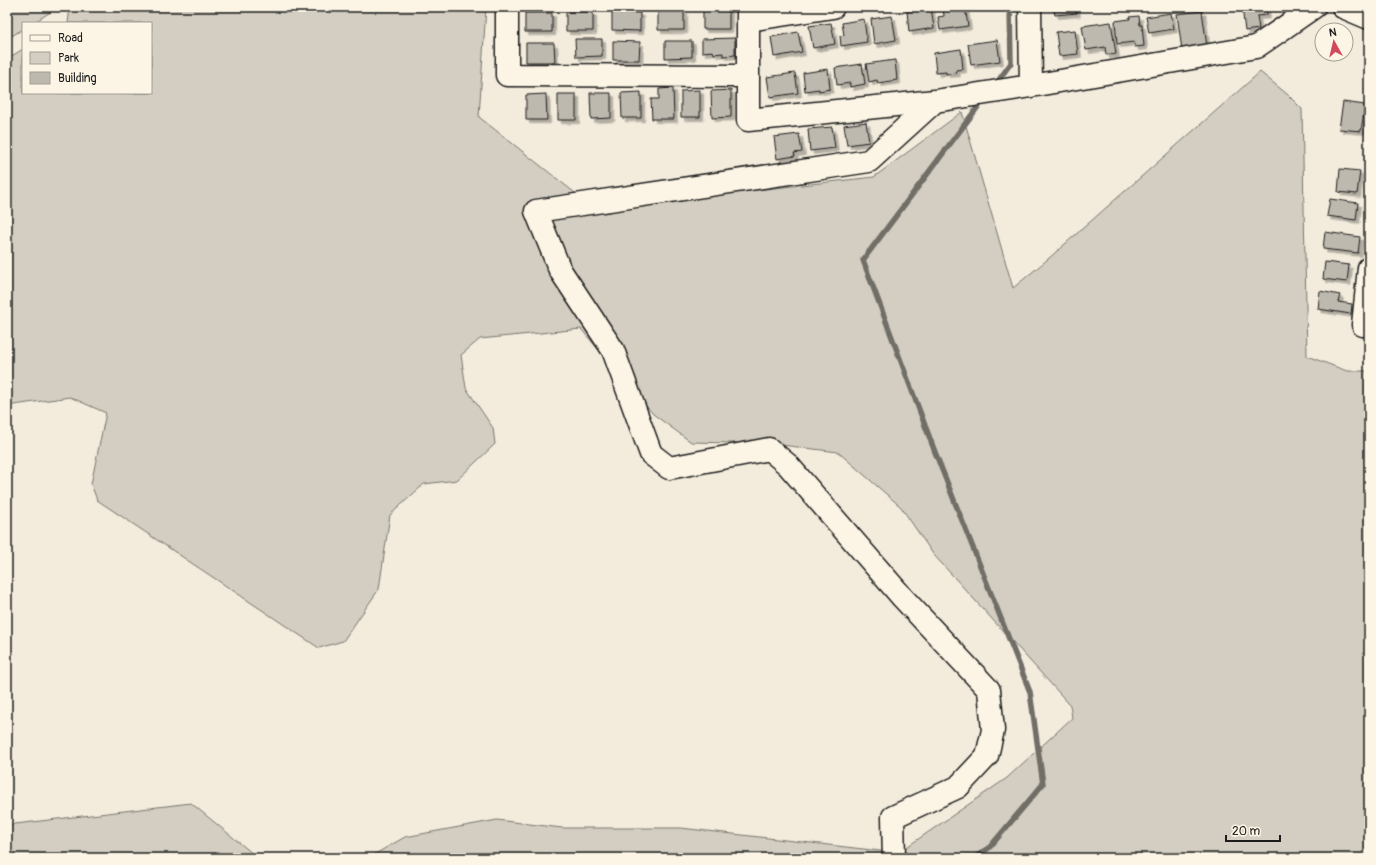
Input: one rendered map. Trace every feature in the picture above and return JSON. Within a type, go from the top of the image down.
[{"type":"street","points":[[508,7],[507,75],[748,76]]},
{"type":"street","points":[[833,7],[748,13],[748,120],[935,100],[1010,90],[1256,47],[1314,7]]},
{"type":"street","points":[[1030,7],[1031,86]]},
{"type":"street","points":[[1343,7],[1369,18]]},
{"type":"street","points":[[894,858],[893,817],[958,787],[987,756],[993,730],[989,690],[903,598],[788,465],[769,449],[669,468],[651,454],[613,350],[560,270],[536,211],[868,161],[935,100]]},
{"type":"street","points":[[1369,268],[1363,325],[1369,325]]},
{"type":"green space","points":[[7,7],[57,7],[35,22],[22,22],[22,30],[7,39]]},
{"type":"green space","points":[[70,7],[486,7],[479,117],[594,208],[874,177],[962,112],[1013,288],[1048,259],[1260,72],[1287,94],[1302,109],[1307,356],[1347,371],[1369,371],[1369,858],[368,858],[405,837],[497,820],[562,828],[681,828],[898,853],[1007,778],[1072,718],[1070,705],[933,554],[901,507],[838,452],[773,444],[691,442],[653,414],[581,329],[480,339],[461,355],[466,388],[493,428],[495,444],[457,480],[424,484],[390,515],[379,589],[343,641],[319,648],[97,500],[91,484],[106,413],[70,397],[7,406],[7,59],[22,50],[22,94],[152,94],[152,22],[68,22]]},
{"type":"green space","points":[[191,803],[258,858],[7,858],[7,825]]},
{"type":"building","points":[[943,7],[965,7],[968,26],[940,30],[938,17],[944,16]]},
{"type":"building","points":[[1053,7],[1076,7],[1077,13],[1055,15]]},
{"type":"building","points":[[1242,7],[1266,7],[1267,15],[1257,16],[1259,29],[1245,31]]},
{"type":"building","points":[[931,8],[934,28],[909,32],[907,11]]},
{"type":"building","points":[[684,10],[684,30],[658,30],[658,11]]},
{"type":"building","points":[[703,10],[729,10],[729,29],[703,29]]},
{"type":"building","points":[[1202,11],[1207,47],[1182,50],[1177,14]]},
{"type":"building","points":[[566,12],[593,12],[593,31],[566,31]]},
{"type":"building","points":[[612,12],[640,13],[640,31],[612,30]]},
{"type":"building","points":[[525,13],[552,13],[552,32],[525,32]]},
{"type":"building","points":[[1171,13],[1174,29],[1149,33],[1146,17]]},
{"type":"building","points":[[892,16],[896,40],[874,44],[871,19]]},
{"type":"building","points":[[1139,16],[1140,25],[1142,25],[1144,46],[1135,47],[1134,42],[1117,44],[1115,21]]},
{"type":"building","points":[[864,19],[867,42],[841,46],[840,36],[844,35],[842,23]]},
{"type":"building","points":[[1111,22],[1116,54],[1106,55],[1105,47],[1086,50],[1082,26]]},
{"type":"building","points":[[831,23],[835,44],[813,48],[809,26]]},
{"type":"building","points":[[1075,30],[1078,54],[1059,56],[1056,32]]},
{"type":"building","points":[[798,32],[802,52],[774,57],[771,37]]},
{"type":"building","points":[[735,38],[735,55],[723,56],[723,53],[714,54],[713,51],[702,52],[702,39]]},
{"type":"building","points":[[575,39],[602,39],[602,56],[576,57]]},
{"type":"building","points":[[997,40],[1000,61],[971,65],[968,44]]},
{"type":"building","points":[[613,41],[640,42],[639,60],[613,60]]},
{"type":"building","points":[[665,41],[692,41],[692,57],[665,58]]},
{"type":"building","points":[[526,43],[554,43],[555,62],[526,62]]},
{"type":"building","points":[[961,49],[963,69],[956,70],[957,73],[936,73],[934,53]]},
{"type":"building","points":[[895,60],[897,80],[878,83],[877,80],[869,82],[866,64]]},
{"type":"building","points":[[862,64],[865,84],[850,87],[850,83],[837,85],[835,68]]},
{"type":"building","points":[[828,69],[830,89],[805,91],[803,73]]},
{"type":"building","points":[[795,73],[798,93],[770,97],[767,77]]},
{"type":"building","points":[[673,88],[674,119],[652,119],[651,99],[659,99],[659,89]]},
{"type":"building","points":[[700,90],[700,117],[681,117],[681,91]]},
{"type":"building","points":[[731,90],[731,117],[712,118],[711,91]]},
{"type":"building","points":[[641,92],[641,118],[622,118],[621,93]]},
{"type":"building","points":[[590,93],[611,93],[611,118],[591,119]]},
{"type":"building","points":[[546,94],[547,120],[526,120],[526,95]]},
{"type":"building","points":[[558,94],[576,94],[576,120],[558,120]]},
{"type":"building","points":[[1343,102],[1365,105],[1361,131],[1339,129]]},
{"type":"building","points":[[866,122],[869,142],[847,145],[844,125]]},
{"type":"building","points":[[832,127],[835,148],[810,151],[808,129]]},
{"type":"building","points":[[799,134],[802,152],[794,153],[795,156],[777,159],[774,137]]},
{"type":"building","points":[[1340,169],[1360,171],[1357,194],[1338,192]]},
{"type":"building","points":[[1330,199],[1358,203],[1356,220],[1327,216]]},
{"type":"building","points":[[1325,232],[1360,237],[1358,253],[1323,249]]},
{"type":"building","points":[[1325,262],[1349,265],[1347,282],[1323,279]]},
{"type":"building","points":[[1320,291],[1340,295],[1338,302],[1352,304],[1351,314],[1318,309]]},
{"type":"waterway","points":[[995,85],[1011,63],[1010,7]]},
{"type":"waterway","points":[[974,858],[989,848],[1043,784],[1030,692],[935,452],[863,260],[983,100]]}]
